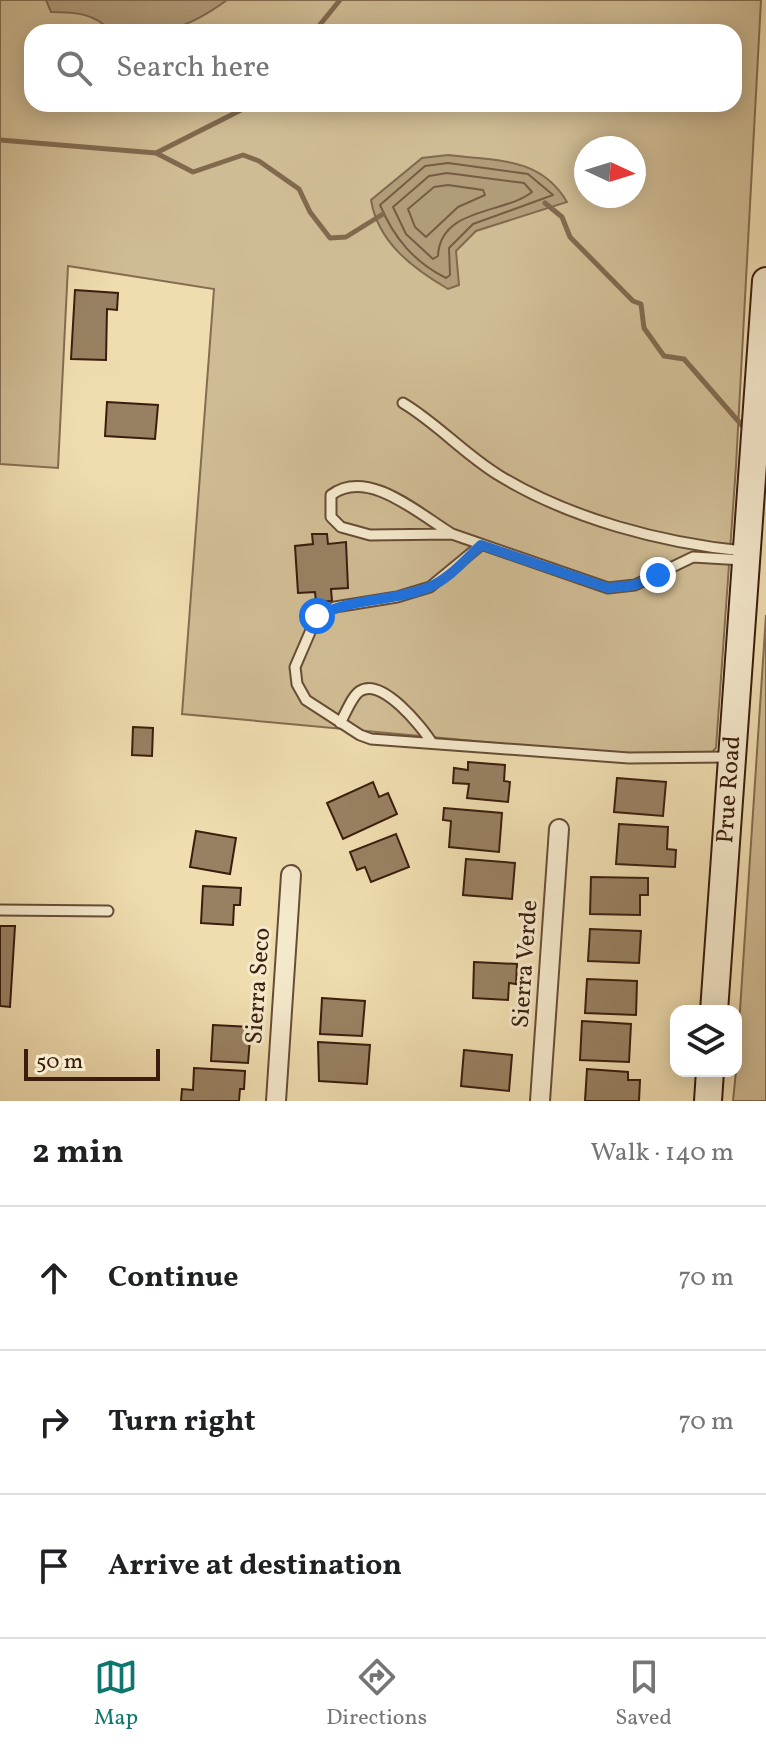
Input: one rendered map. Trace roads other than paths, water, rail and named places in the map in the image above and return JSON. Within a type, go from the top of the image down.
[{"type":"main road","name":"Prue Road","points":[[714,1005],[766,281]]},
{"type":"main road","points":[[708,1101],[710,1077]]},
{"type":"street","name":"Sierra Verde","points":[[540,1101],[559,829]]},
{"type":"street","name":"Sierra Seco","points":[[276,1101],[291,875]]},
{"type":"lane","points":[[403,403],[429,419],[475,459],[525,490],[625,527],[708,548],[747,552]]},
{"type":"lane","points":[[452,534],[370,535],[341,527],[331,517],[331,495],[340,488],[358,485],[379,490],[452,534],[608,588],[635,585],[693,557],[747,552]]},
{"type":"lane","points":[[481,545],[430,587],[397,597],[335,607],[317,616],[295,667],[297,684],[306,700],[371,739],[629,758],[732,757]]},
{"type":"lane","points":[[340,723],[358,692],[368,688],[382,692],[403,709],[432,743]]},
{"type":"lane","points":[[0,910],[108,911]]},
{"type":"water","points":[[46,0],[227,0],[186,24],[103,24],[76,13],[51,12]]},
{"type":"water","points":[[448,155],[499,160],[530,168],[556,187],[567,202],[476,231],[456,251],[459,285],[448,289],[423,273],[389,242],[371,200],[422,158]]},
{"type":"waterway","points":[[320,24],[340,0]]},
{"type":"waterway","points":[[0,140],[156,153],[237,112]]},
{"type":"waterway","points":[[156,153],[193,172],[243,155],[259,161],[299,189],[310,212],[330,238],[346,237],[383,214]]},
{"type":"waterway","points":[[545,203],[562,217],[570,237],[633,301],[641,304],[644,328],[664,356],[684,359],[746,430]]}]
